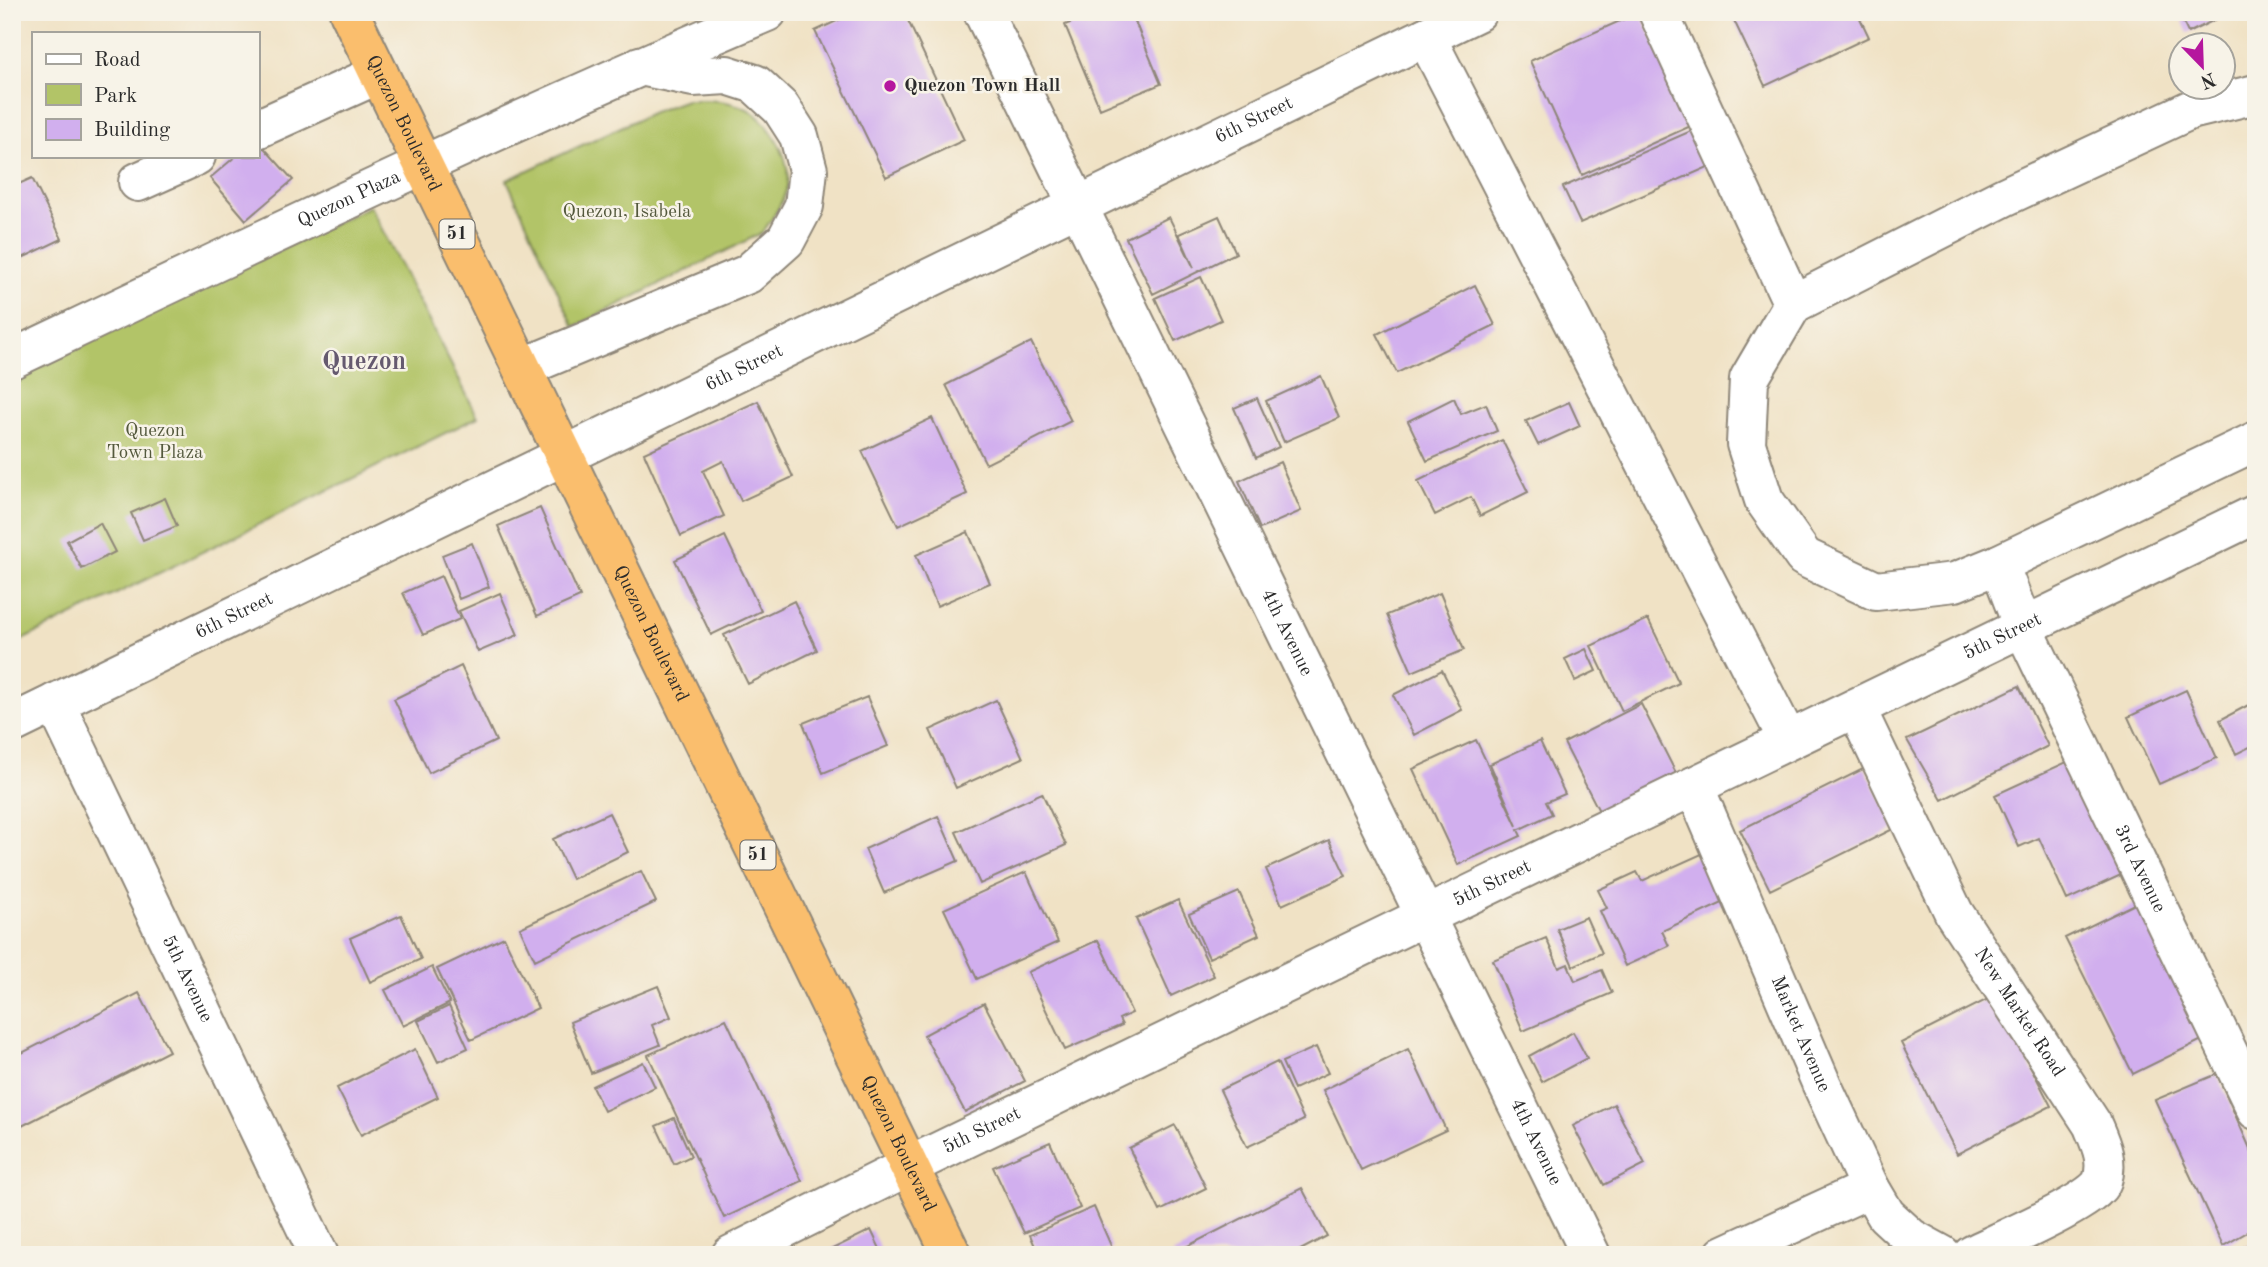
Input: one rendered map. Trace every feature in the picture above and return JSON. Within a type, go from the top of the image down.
[{"type":"highway","name":"Quezon Boulevard","points":[[349,12],[952,1255]]},
{"type":"street","name":"Quezon Plaza","points":[[12,359],[423,164],[767,12]]},
{"type":"street","name":"4th Avenue","points":[[983,12],[1591,1255]]},
{"type":"street","name":"6th Street","points":[[12,724],[1477,12]]},
{"type":"street","points":[[1658,12],[1793,304]]},
{"type":"street","points":[[1426,37],[1788,740]]},
{"type":"street","points":[[522,368],[748,274],[786,240],[804,206],[808,170],[799,136],[781,108],[755,84],[727,75],[693,78],[640,66]]},
{"type":"street","points":[[259,128],[379,74]]},
{"type":"street","points":[[2256,94],[2190,110],[2004,197],[1793,304],[1749,379],[1746,444],[1764,500],[1804,557],[1875,591],[1955,582],[1999,564],[2256,441]]},
{"type":"street","points":[[138,182],[192,158]]},
{"type":"street","name":"5th Street","points":[[731,1255],[909,1166],[2256,514]]},
{"type":"street","name":"3rd Avenue","points":[[1999,564],[2023,627],[2256,1110]]},
{"type":"street","name":"5th Avenue","points":[[55,703],[319,1255]]},
{"type":"street","name":"New Market Road","points":[[1856,708],[1954,913],[2092,1124],[2105,1155],[2102,1183],[2087,1199],[1972,1255]]},
{"type":"street","name":"Market Avenue","points":[[1694,786],[1822,1085],[1870,1188],[1886,1215],[1911,1238],[1942,1255]]},
{"type":"street","points":[[1724,1255],[1870,1188]]},
{"type":"green space","name":"Quezon, Isabela","points":[[686,100],[738,105],[754,113],[766,126],[776,139],[787,165],[787,188],[778,209],[762,233],[574,327],[507,180],[653,112]]},
{"type":"green space","name":"Quezon Town Plaza","points":[[370,206],[478,417],[12,645],[12,380]]},
{"type":"building","name":"Quezon Town Hall","points":[[856,12],[904,12],[964,140],[886,177],[815,31]]},
{"type":"building","points":[[1097,12],[1131,12],[1161,84],[1100,109],[1065,25]]},
{"type":"building","points":[[1640,12],[1693,125],[1582,175],[1530,61]]},
{"type":"building","points":[[1730,12],[1857,12],[1869,37],[1765,86]]},
{"type":"building","points":[[2178,12],[2231,12],[2190,32],[2188,32]]},
{"type":"building","points":[[1700,127],[1715,164],[1580,223],[1563,187]]},
{"type":"building","points":[[259,142],[293,180],[246,220],[210,178],[234,158],[259,158]]},
{"type":"building","points":[[32,178],[62,239],[12,263],[12,187]]},
{"type":"building","points":[[1219,216],[1236,253],[1153,294],[1126,238],[1169,217],[1194,268],[1179,234]]},
{"type":"building","points":[[1201,277],[1221,320],[1175,341],[1155,298]]},
{"type":"building","points":[[1475,285],[1495,325],[1397,373],[1377,334]]},
{"type":"building","points":[[1031,342],[1071,421],[986,464],[946,385]]},
{"type":"building","points":[[1321,376],[1339,418],[1284,442],[1266,401]]},
{"type":"building","points":[[1257,398],[1279,447],[1256,458],[1234,408]]},
{"type":"building","points":[[1454,398],[1461,414],[1486,404],[1497,431],[1427,461],[1408,421]]},
{"type":"building","points":[[758,401],[793,477],[741,501],[723,461],[703,471],[724,516],[681,536],[644,453]]},
{"type":"building","points":[[1569,402],[1580,426],[1538,445],[1526,421]]},
{"type":"building","points":[[932,418],[967,494],[898,526],[862,451]]},
{"type":"building","points":[[1502,440],[1528,492],[1480,516],[1471,497],[1435,515],[1418,481]]},
{"type":"building","points":[[1280,462],[1301,511],[1260,529],[1239,481]]},
{"type":"building","points":[[165,498],[177,526],[143,540],[131,513]]},
{"type":"building","points":[[540,508],[580,597],[537,616],[498,526]]},
{"type":"building","points":[[100,523],[115,552],[82,569],[67,541]]},
{"type":"building","points":[[968,532],[990,583],[937,606],[916,555]]},
{"type":"building","points":[[725,536],[761,611],[711,635],[675,560]]},
{"type":"building","points":[[472,543],[489,587],[459,599],[442,555]]},
{"type":"building","points":[[441,576],[460,619],[423,635],[403,593]]},
{"type":"building","points":[[500,593],[518,635],[478,652],[459,611]]},
{"type":"building","points":[[1440,593],[1464,650],[1412,672],[1387,615]]},
{"type":"building","points":[[794,601],[817,650],[748,684],[724,635]]},
{"type":"building","points":[[1648,619],[1679,683],[1622,711],[1591,646]]},
{"type":"building","points":[[1586,649],[1596,671],[1575,681],[1565,659]]},
{"type":"building","points":[[461,666],[496,741],[429,773],[394,699]]},
{"type":"building","points":[[1442,670],[1462,710],[1414,735],[1393,695]]},
{"type":"building","points":[[2019,686],[2048,746],[1942,800],[1907,740]]},
{"type":"building","points":[[2186,690],[2217,758],[2159,784],[2128,717]]},
{"type":"building","points":[[867,697],[888,746],[823,773],[803,723]]},
{"type":"building","points":[[996,700],[1023,758],[956,788],[930,730]]},
{"type":"building","points":[[2256,701],[2256,744],[2236,754],[2220,720]]},
{"type":"building","points":[[1641,704],[1676,773],[1599,811],[1564,743]]},
{"type":"building","points":[[1476,740],[1517,826],[1490,764],[1540,741],[1565,794],[1546,802],[1552,814],[1518,830],[1521,836],[1458,865],[1413,769]]},
{"type":"building","points":[[2069,761],[2121,875],[2067,900],[2039,838],[2019,847],[1995,795]]},
{"type":"building","points":[[1865,768],[1895,828],[1770,890],[1740,830]]},
{"type":"building","points":[[1042,793],[1066,845],[980,884],[956,832]]},
{"type":"building","points":[[609,813],[628,852],[572,879],[553,839]]},
{"type":"building","points":[[938,816],[958,861],[884,893],[865,849]]},
{"type":"building","points":[[1329,840],[1346,876],[1282,905],[1266,869]]},
{"type":"building","points":[[1706,852],[1727,901],[1662,931],[1669,946],[1625,966],[1600,911],[1607,908],[1598,890],[1637,872],[1642,881]]},
{"type":"building","points":[[641,871],[656,902],[535,960],[520,928]]},
{"type":"building","points":[[1026,872],[1058,942],[977,979],[944,909]]},
{"type":"building","points":[[1239,892],[1259,935],[1209,958],[1189,914]]},
{"type":"building","points":[[1178,900],[1214,976],[1171,996],[1136,919]]},
{"type":"building","points":[[2137,903],[2204,1039],[2133,1074],[2065,938]]},
{"type":"building","points":[[401,915],[421,959],[370,982],[350,938]]},
{"type":"building","points":[[1586,917],[1602,953],[1573,966],[1557,929]]},
{"type":"building","points":[[504,937],[538,1008],[471,1040],[437,969]]},
{"type":"building","points":[[1546,938],[1559,968],[1568,964],[1575,981],[1602,970],[1612,993],[1523,1031],[1493,960]]},
{"type":"building","points":[[1098,940],[1132,1013],[1119,1019],[1122,1025],[1065,1050],[1028,972]]},
{"type":"building","points":[[432,967],[450,1003],[403,1026],[385,990]]},
{"type":"building","points":[[658,986],[671,1017],[652,1025],[660,1045],[591,1073],[570,1022]]},
{"type":"building","points":[[139,993],[169,1051],[12,1131],[12,1058]]},
{"type":"building","points":[[1994,996],[2051,1106],[1957,1154],[1901,1043]]},
{"type":"building","points":[[984,1003],[1025,1081],[965,1112],[924,1035]]},
{"type":"building","points":[[449,1006],[468,1048],[438,1062],[418,1021]]},
{"type":"building","points":[[726,1019],[802,1181],[724,1218],[648,1055]]},
{"type":"building","points":[[1573,1032],[1587,1058],[1542,1082],[1529,1056]]},
{"type":"building","points":[[1316,1047],[1328,1073],[1294,1089],[1282,1062]]},
{"type":"building","points":[[415,1049],[438,1097],[361,1135],[337,1088]]},
{"type":"building","points":[[1408,1049],[1446,1130],[1361,1170],[1323,1090]]},
{"type":"building","points":[[643,1062],[655,1087],[604,1111],[592,1086]]},
{"type":"building","points":[[1277,1062],[1304,1120],[1247,1147],[1220,1090]]},
{"type":"building","points":[[2217,1074],[2256,1162],[2256,1227],[2223,1246],[2155,1100]]},
{"type":"building","points":[[1614,1104],[1645,1164],[1604,1185],[1573,1126]]},
{"type":"building","points":[[674,1118],[691,1156],[674,1164],[656,1126]]},
{"type":"building","points":[[1175,1125],[1206,1188],[1160,1211],[1129,1148]]},
{"type":"building","points":[[1050,1142],[1080,1208],[1024,1233],[993,1167]]},
{"type":"building","points":[[1302,1188],[1327,1236],[1291,1255],[1170,1255]]},
{"type":"building","points":[[1094,1207],[1112,1248],[1096,1255],[1039,1255],[1030,1235]]},
{"type":"building","points":[[871,1230],[883,1255],[820,1255]]},
{"type":"building","points":[[2256,1241],[2256,1255],[2232,1255],[2231,1253]]},
{"type":"place","name":"Quezon Town Hall","points":[[890,86]]},
{"type":"district","name":"Quezon","points":[[364,362]]}]
